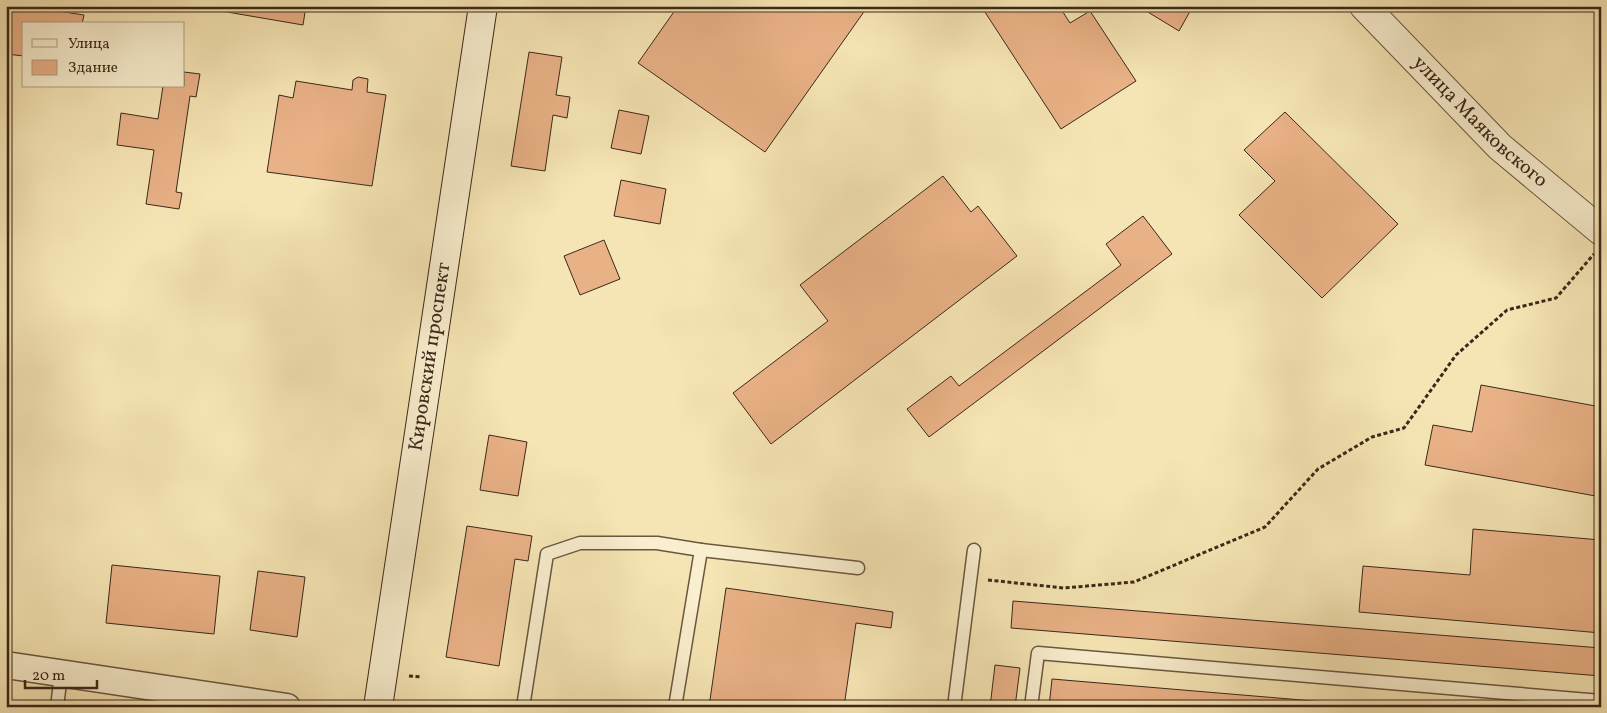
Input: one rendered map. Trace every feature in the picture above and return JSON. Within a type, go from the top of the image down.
[{"type":"main road","name":"Кировский проспект","points":[[378,707],[483,6]]},
{"type":"main road","name":"улица Маяковского","points":[[1364,6],[1500,147],[1598,242]]},
{"type":"street","points":[[6,665],[252,704],[287,707]]},
{"type":"lane","points":[[523,707],[547,554],[580,543],[657,543],[701,550],[858,568]]},
{"type":"lane","points":[[675,707],[701,550]]},
{"type":"lane","points":[[954,707],[974,550]]},
{"type":"lane","points":[[1031,707],[1038,653],[1601,701]]},
{"type":"lane","points":[[57,707],[62,674]]},
{"type":"path","points":[[970,578],[1064,588],[1134,582],[1265,527],[1318,470],[1372,438],[1404,428],[1456,355],[1507,310],[1556,298],[1598,242]]},
{"type":"building","points":[[6,6],[25,6],[84,15],[82,22],[22,22],[22,56],[6,54]]},
{"type":"building","points":[[192,6],[306,6],[303,25]]},
{"type":"building","points":[[678,6],[868,6],[765,152],[638,63]]},
{"type":"building","points":[[981,6],[1059,6],[1070,23],[1090,11],[1136,81],[1061,129]]},
{"type":"building","points":[[1138,6],[1193,6],[1179,31]]},
{"type":"building","points":[[529,52],[562,57],[556,95],[570,97],[567,118],[553,115],[545,171],[511,166]]},
{"type":"building","points":[[185,72],[200,74],[196,97],[190,96],[176,192],[182,193],[179,209],[146,204],[154,150],[117,145],[121,113],[158,119],[163,88],[185,88]]},
{"type":"building","points":[[358,77],[368,79],[367,92],[386,95],[372,186],[267,172],[279,95],[293,98],[296,81],[352,90],[353,80]]},
{"type":"building","points":[[619,110],[649,116],[641,154],[611,148]]},
{"type":"building","points":[[1285,112],[1398,224],[1322,298],[1239,215],[1275,181],[1244,150]]},
{"type":"building","points":[[943,176],[971,212],[978,206],[1017,256],[771,444],[733,393],[828,321],[800,285]]},
{"type":"building","points":[[621,180],[666,189],[660,224],[614,216]]},
{"type":"building","points":[[1143,216],[1172,254],[929,437],[907,409],[951,376],[959,386],[1121,265],[1106,244]]},
{"type":"building","points":[[604,240],[620,279],[580,295],[564,256]]},
{"type":"building","points":[[1481,385],[1601,407],[1601,497],[1425,465],[1433,425],[1472,432]]},
{"type":"building","points":[[489,435],[527,442],[518,496],[480,490]]},
{"type":"building","points":[[467,526],[532,536],[528,561],[515,559],[499,666],[446,657]]},
{"type":"building","points":[[1473,529],[1601,540],[1601,633],[1359,612],[1363,566],[1470,575]]},
{"type":"building","points":[[112,565],[220,576],[214,634],[106,623]]},
{"type":"building","points":[[258,571],[305,577],[297,637],[250,630]]},
{"type":"building","points":[[726,588],[893,612],[891,628],[856,623],[844,707],[709,707]]},
{"type":"building","points":[[1013,601],[1601,648],[1601,676],[1011,628]]},
{"type":"building","points":[[995,665],[1020,668],[1015,707],[990,707]]},
{"type":"building","points":[[1052,679],[1385,707],[1049,707]]}]
